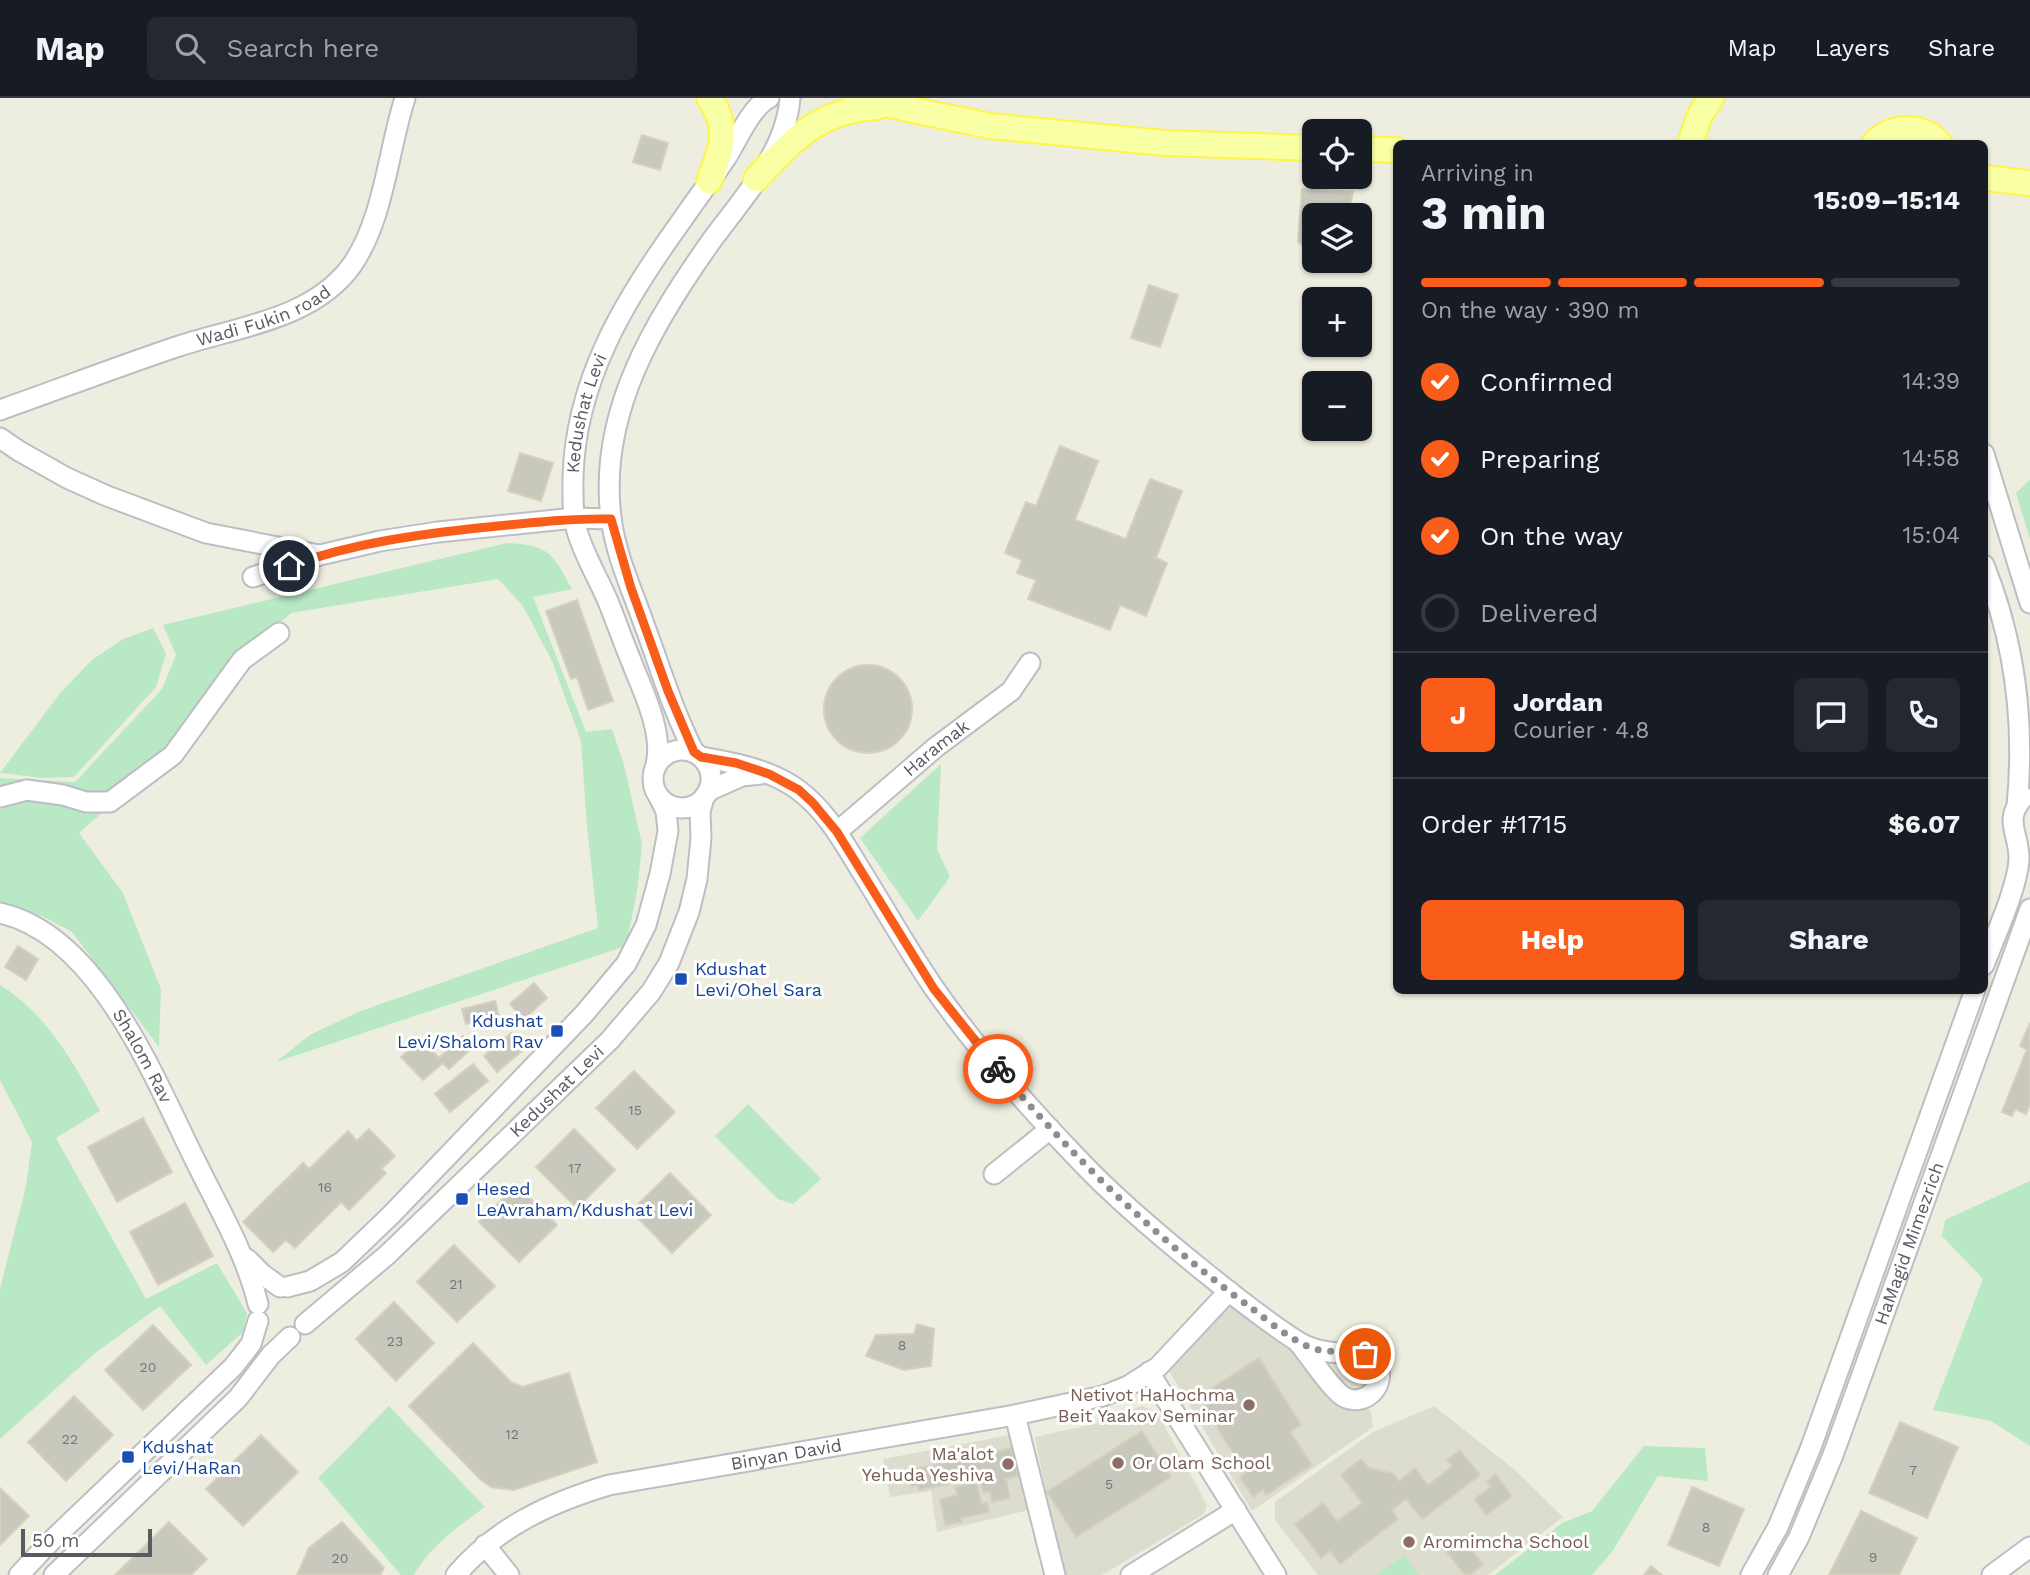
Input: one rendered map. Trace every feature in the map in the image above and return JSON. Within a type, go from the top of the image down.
[{"type":"main road","points":[[709,98],[723,128],[721,150],[709,181]]},
{"type":"main road","points":[[855,98],[990,126],[1164,143],[1302,148]]},
{"type":"main road","points":[[1691,140],[1700,115],[1711,98]]},
{"type":"main road","points":[[756,179],[787,146],[823,119],[852,108],[895,106]]},
{"type":"main road","points":[[1879,140],[1890,132],[1905,128],[1920,130],[1936,140]]},
{"type":"main road","points":[[1372,149],[1393,149]]},
{"type":"main road","points":[[1988,178],[2030,183]]},
{"type":"street","name":"Wadi Fukin road","points":[[0,410],[177,347],[276,317],[300,308],[334,285],[351,267],[372,225],[405,98]]},
{"type":"street","name":"Kedushat Levi","points":[[656,765],[658,757],[653,722],[607,597],[587,558],[575,518],[573,452],[579,420],[603,349],[643,274],[744,127],[763,101],[769,98]]},
{"type":"street","name":"Kedushat Levi","points":[[697,755],[668,691],[631,588],[611,519],[611,455],[618,418],[637,363],[674,294],[776,148],[789,116],[790,98]]},
{"type":"street","points":[[0,438],[67,478],[206,533],[320,555]]},
{"type":"street","points":[[1988,467],[2030,603]]},
{"type":"street","points":[[253,577],[320,555],[380,541],[438,532],[575,518],[611,519]]},
{"type":"street","points":[[1988,576],[2003,617],[2014,669],[2023,800],[2013,815],[2019,860],[2012,890],[1988,954]]},
{"type":"street","points":[[0,797],[27,790],[63,795],[86,802],[110,802],[173,755],[242,660],[279,633]]},
{"type":"street","name":"Haramak","points":[[837,832],[936,747],[1011,691],[1030,663]]},
{"type":"street","points":[[769,774],[742,776],[706,794],[692,806],[685,807],[671,805],[659,797],[653,778],[656,765],[666,754],[680,750],[769,774],[799,790],[837,832],[934,989],[982,1051],[1050,1129],[1149,1227],[1228,1291],[1297,1341]]},
{"type":"street","points":[[697,755],[709,769],[710,784],[706,794]]},
{"type":"street","name":"Kedushat Levi","points":[[54,1575],[237,1398],[271,1355],[387,1255],[630,1018],[669,963],[689,912],[697,880],[701,838],[700,812],[706,794]]},
{"type":"street","name":"Kedushat Levi","points":[[283,1287],[310,1281],[327,1273],[371,1234],[584,1014],[626,964],[646,925],[660,874],[668,831],[666,811],[659,797]]},
{"type":"street","points":[[2015,834],[2030,848]]},
{"type":"street","name":"HaMagid Mimezrich","points":[[1779,1575],[1799,1537],[1833,1455],[2030,909]]},
{"type":"street","name":"Shalom Rav","points":[[0,913],[38,929],[65,949],[105,992],[138,1045],[236,1244],[253,1281],[258,1312]]},
{"type":"street","name":"HaMagid Mimezrich","points":[[1751,1575],[1778,1527],[1801,1473],[1974,994]]},
{"type":"street","points":[[994,1174],[1050,1129]]},
{"type":"street","name":"Shalom Rav","points":[[236,1244],[262,1274],[283,1287]]},
{"type":"street","points":[[19,1575],[233,1367],[251,1344],[258,1312],[266,1293],[283,1287],[299,1293],[305,1301],[308,1315],[297,1331],[271,1335],[263,1329],[258,1312]]},
{"type":"street","name":"Binyan David","points":[[456,1575],[485,1545],[531,1514],[609,1485],[1015,1415],[1103,1396],[1128,1386],[1149,1372],[1179,1346],[1228,1291]]},
{"type":"street","points":[[1149,1372],[1276,1575]]},
{"type":"street","points":[[1015,1415],[1055,1575]]},
{"type":"street","points":[[1131,1575],[1236,1510]]},
{"type":"street","points":[[485,1545],[509,1575]]},
{"type":"street","points":[[1992,1575],[2030,1547]]},
{"type":"shaded area","points":[[1231,1305],[1371,1411],[1373,1427],[1252,1511],[1168,1369]]},
{"type":"shaded area","points":[[1141,1406],[1157,1412],[1207,1505],[1204,1514],[1102,1575],[1062,1575],[1035,1437],[1098,1423]]},
{"type":"shaded area","points":[[1434,1406],[1515,1470],[1563,1517],[1488,1575],[1318,1575],[1275,1520],[1275,1502],[1373,1432]]},
{"type":"shaded area","points":[[1010,1435],[1029,1510],[937,1532],[931,1491],[890,1497],[883,1459]]},
{"type":"green space","points":[[2030,479],[2030,539],[2016,493]]},
{"type":"green space","points":[[507,543],[532,546],[548,553],[572,589],[533,597],[586,732],[612,729],[624,765],[642,844],[637,892],[626,946],[276,1062],[310,1035],[358,1012],[598,928],[581,741],[552,661],[523,606],[498,579],[291,613],[218,678],[205,708],[136,783],[79,833],[123,893],[161,989],[159,1047],[72,932],[42,916],[0,912],[0,778],[75,782],[162,689],[176,655],[163,625]]},
{"type":"green space","points":[[153,628],[166,654],[156,687],[74,777],[43,778],[0,773],[61,692],[92,660],[123,639]]},
{"type":"green space","points":[[941,764],[937,849],[950,877],[918,921],[860,838]]},
{"type":"green space","points":[[0,985],[32,1010],[58,1041],[100,1111],[56,1138],[146,1299],[217,1263],[247,1313],[243,1332],[206,1365],[160,1306],[94,1354],[0,1439],[0,1289],[26,1186],[32,1142],[0,1080]]},
{"type":"green space","points":[[748,1104],[821,1179],[793,1204],[778,1199],[715,1136]]},
{"type":"green space","points":[[2030,1181],[2030,1446],[1991,1421],[1933,1410],[1983,1279],[1942,1236],[1945,1220]]},
{"type":"green space","points":[[389,1406],[485,1507],[437,1546],[414,1575],[401,1575],[318,1478]]},
{"type":"green space","points":[[1644,1446],[1705,1448],[1708,1481],[1658,1476],[1612,1552],[1592,1575],[1495,1575],[1562,1523],[1592,1511]]},
{"type":"green space","points":[[1404,1555],[1419,1575],[1377,1575]]},
{"type":"building","points":[[642,135],[668,143],[660,170],[633,162]]},
{"type":"building","points":[[1302,189],[1353,192],[1351,203],[1302,203],[1302,245],[1298,242]]},
{"type":"building","points":[[1149,285],[1178,295],[1160,347],[1131,338]]},
{"type":"building","points":[[1060,446],[1098,461],[1075,520],[1126,539],[1150,479],[1182,491],[1156,558],[1167,563],[1146,616],[1120,605],[1110,630],[1028,599],[1036,580],[1017,573],[1022,560],[1005,553],[1026,502],[1036,506]]},
{"type":"building","points":[[520,453],[553,463],[541,501],[508,491]]},
{"type":"building","points":[[577,600],[613,701],[588,710],[577,677],[571,679],[546,611]]},
{"type":"building","points":[[868,665],[885,669],[899,678],[908,692],[912,709],[908,726],[899,740],[885,749],[868,753],[851,749],[837,740],[828,726],[824,709],[828,692],[837,678],[851,669]]},
{"type":"building","points":[[18,946],[38,959],[26,980],[5,967]]},
{"type":"building","points":[[534,983],[547,998],[524,1019],[510,1004]]},
{"type":"building","points":[[495,1001],[499,1016],[466,1024],[462,1009]]},
{"type":"building","points":[[2030,1023],[2030,1104],[2026,1114],[2015,1109],[2012,1116],[2002,1112],[2027,1049],[2020,1046]]},
{"type":"building","points":[[511,1033],[524,1049],[497,1072],[484,1056]]},
{"type":"building","points":[[463,1036],[473,1047],[449,1069],[443,1063],[423,1080],[401,1057],[421,1039],[439,1058]]},
{"type":"building","points":[[473,1064],[488,1081],[450,1112],[435,1094]]},
{"type":"building","points":[[634,1071],[675,1112],[637,1149],[596,1108]]},
{"type":"building","points":[[143,1118],[172,1172],[117,1202],[88,1147]]},
{"type":"building","points":[[369,1129],[395,1156],[381,1169],[386,1173],[349,1210],[341,1202],[295,1248],[286,1240],[273,1252],[243,1222],[303,1163],[309,1169],[348,1131],[357,1141]]},
{"type":"building","points":[[574,1129],[615,1170],[577,1208],[536,1167]]},
{"type":"building","points":[[670,1173],[711,1215],[672,1253],[631,1211]]},
{"type":"building","points":[[517,1185],[557,1225],[519,1262],[479,1222]]},
{"type":"building","points":[[185,1203],[213,1256],[158,1285],[130,1232]]},
{"type":"building","points":[[454,1245],[495,1286],[457,1322],[417,1282]]},
{"type":"building","points":[[394,1302],[434,1343],[396,1381],[356,1339]]},
{"type":"building","points":[[917,1324],[934,1329],[931,1366],[904,1370],[866,1356],[876,1335],[914,1334]]},
{"type":"building","points":[[153,1325],[191,1365],[143,1410],[105,1370]]},
{"type":"building","points":[[473,1343],[511,1382],[522,1387],[569,1373],[597,1462],[514,1490],[491,1487],[480,1479],[409,1406]]},
{"type":"building","points":[[1259,1358],[1301,1425],[1290,1432],[1312,1465],[1266,1495],[1263,1490],[1253,1497],[1240,1477],[1246,1473],[1204,1407],[1213,1402],[1206,1392]]},
{"type":"building","points":[[74,1396],[113,1435],[66,1481],[28,1442]]},
{"type":"building","points":[[1900,1422],[1958,1447],[1927,1518],[1869,1493]]},
{"type":"building","points":[[1142,1431],[1171,1477],[1076,1537],[1047,1492]]},
{"type":"building","points":[[261,1435],[298,1472],[243,1526],[206,1489]]},
{"type":"building","points":[[1012,1448],[1018,1476],[1006,1479],[1010,1498],[992,1502],[990,1491],[983,1493],[978,1470],[947,1477],[948,1484],[919,1490],[918,1485],[911,1486],[907,1471]]},
{"type":"building","points":[[1460,1450],[1480,1475],[1422,1519],[1406,1499],[1392,1510],[1398,1519],[1340,1564],[1330,1551],[1321,1558],[1295,1524],[1323,1503],[1337,1521],[1362,1503],[1341,1475],[1361,1459],[1369,1468],[1394,1474],[1399,1481],[1415,1468],[1428,1485],[1452,1466],[1447,1460]]},
{"type":"building","points":[[1496,1474],[1512,1496],[1486,1515],[1474,1499],[1491,1487],[1487,1482]]},
{"type":"building","points":[[977,1482],[981,1504],[987,1503],[989,1512],[961,1518],[962,1522],[945,1525],[940,1499],[957,1495],[955,1487]]},
{"type":"building","points":[[1692,1487],[1744,1509],[1719,1566],[1668,1545]]},
{"type":"building","points":[[0,1488],[29,1516],[0,1545]]},
{"type":"building","points":[[1861,1511],[1917,1538],[1899,1575],[1829,1575]]},
{"type":"building","points":[[169,1522],[207,1559],[191,1575],[115,1575]]},
{"type":"building","points":[[342,1522],[384,1568],[380,1575],[297,1575],[309,1548]]},
{"type":"building","points":[[1461,1537],[1483,1564],[1470,1575],[1465,1575],[1445,1550]]},
{"type":"building","points":[[1651,1566],[1662,1575],[1644,1575]]},
{"type":"way so far","points":[[998,1069],[1083,1164],[1149,1227],[1228,1291],[1307,1346],[1316,1350],[1365,1354]]},
{"type":"place","name":"Kdushat Levi/Ohel Sara","points":[[681,979]]},
{"type":"place","name":"Kdushat Levi/Shalom Rav","points":[[557,1031]]},
{"type":"place","name":"Hesed LeAvraham/Kdushat Levi","points":[[462,1199]]},
{"type":"place","name":"Netivot HaHochma Beit Yaakov Seminar","points":[[1249,1405]]},
{"type":"place","name":"Kdushat Levi/HaRan","points":[[128,1457]]},
{"type":"place","name":"Or Olam School","points":[[1118,1463]]},
{"type":"place","name":"Ma'alot Yehuda Yeshiva","points":[[1008,1464]]},
{"type":"place","name":"Aromimcha School","points":[[1409,1542]]},
{"type":"route","points":[[289,566],[320,555],[380,541],[438,532],[575,518],[611,519],[631,588],[677,716],[694,752],[701,757],[736,763],[782,779],[813,803],[837,832],[934,989],[998,1069]]}]
